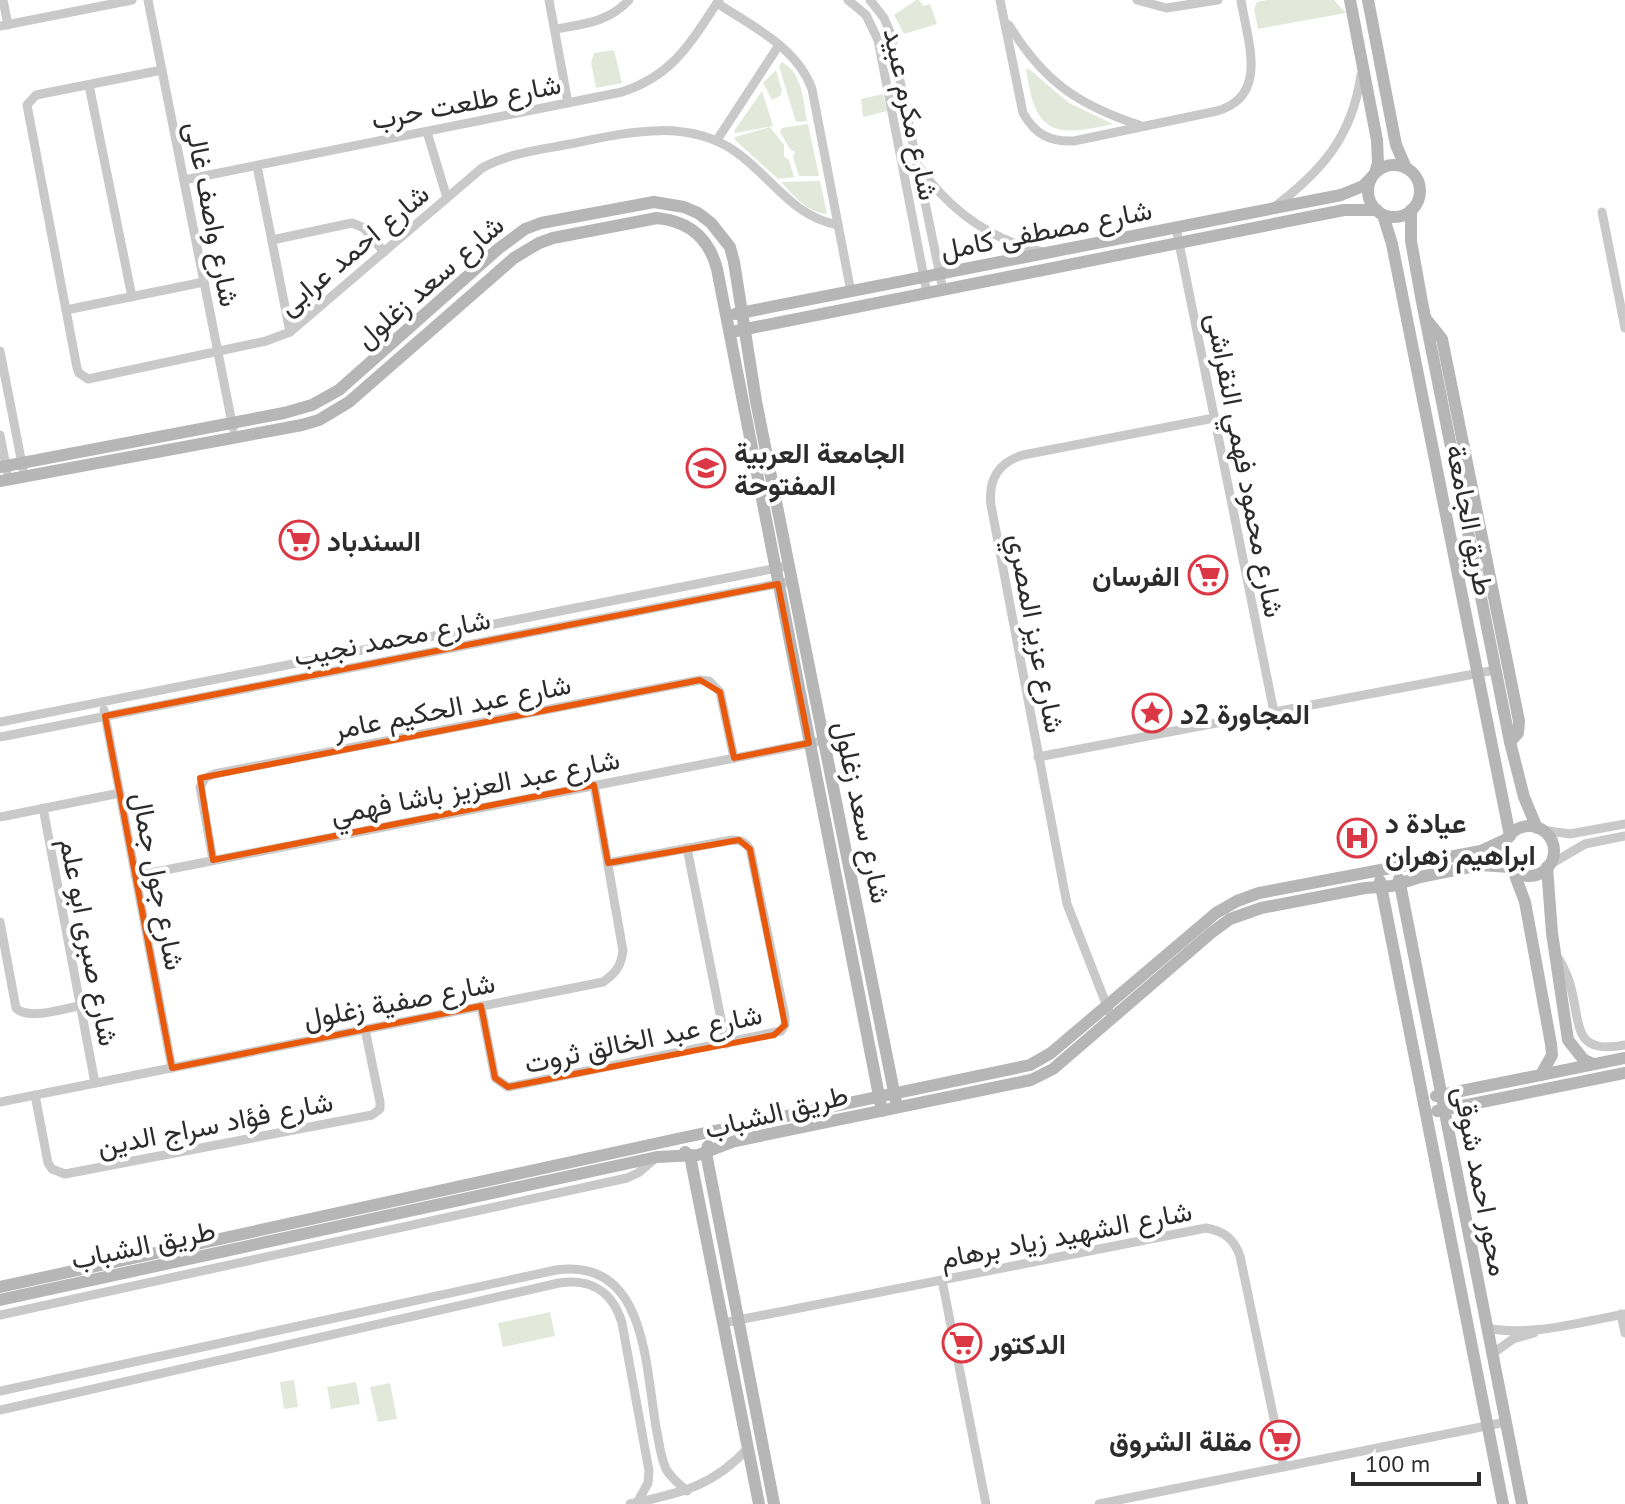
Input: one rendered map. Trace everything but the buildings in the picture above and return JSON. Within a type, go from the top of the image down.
[{"type":"street","points":[[3,0],[4,25],[132,0]]},
{"type":"street","name":"شارع واصف غالى","points":[[148,0],[235,437]]},
{"type":"street","points":[[549,0],[568,103]]},
{"type":"street","points":[[556,29],[603,19],[629,0]]},
{"type":"street","name":"شارع مكرم عبيد","points":[[848,0],[866,15],[878,40],[927,293]]},
{"type":"street","name":"شارع مكرم عبيد","points":[[870,0],[890,32],[943,290]]},
{"type":"street","points":[[1000,0],[1023,113],[1043,137],[1058,142],[1228,108],[1246,93],[1252,71],[1241,0]]},
{"type":"street","points":[[1137,0],[1166,8],[1218,0]]},
{"type":"street","points":[[718,1],[800,64],[812,89],[851,292]]},
{"type":"street","name":"شارع طلعت حرب","points":[[184,180],[622,92],[658,77],[673,65],[718,1]]},
{"type":"street","points":[[1348,3],[1377,140],[1378,163],[1369,198],[1380,212],[1395,217],[1411,210],[1418,200],[1419,187],[1396,145],[1370,2]]},
{"type":"street","points":[[1004,18],[1033,61],[1051,80],[1094,109],[1142,126]]},
{"type":"street","points":[[717,140],[779,45]]},
{"type":"street","points":[[1271,209],[1311,179],[1327,160],[1351,116],[1363,68]]},
{"type":"street","name":"شارع احمد عرابى","points":[[162,70],[36,95],[27,105],[77,368],[88,379],[266,341],[290,332],[482,168],[513,155],[641,130],[678,131],[717,140],[740,155],[806,215],[838,225]]},
{"type":"street","points":[[89,85],[132,297]]},
{"type":"street","points":[[427,132],[447,198]]},
{"type":"street","points":[[919,165],[943,197],[973,223],[1008,242],[1047,253]]},
{"type":"street","points":[[257,166],[290,332]]},
{"type":"street","points":[[1373,176],[1390,166],[1406,168]]},
{"type":"street","name":"شارع مصطفى كامل","points":[[726,316],[1341,195],[1363,186],[1373,176]]},
{"type":"street","name":"شارع سعد زغلول","points":[[4,473],[298,410],[326,398],[339,390],[511,238],[541,223],[638,204],[669,203],[698,213],[722,234],[734,262],[789,566],[896,1101]]},
{"type":"street","name":"شارع مصطفى كامل","points":[[729,333],[1354,208],[1380,212]]},
{"type":"street","name":"طريق الجامعة","points":[[1411,210],[1411,241],[1425,318],[1495,670],[1524,797],[1539,829]]},
{"type":"street","name":"طريق الجامعة","points":[[1380,212],[1392,244],[1508,838]]},
{"type":"street","points":[[1602,212],[1625,328]]},
{"type":"street","name":"شارع سعد زغلول","points":[[23,469],[302,425],[335,412],[514,258],[539,243],[643,220],[672,219],[697,232],[707,243],[717,269],[880,1104]]},
{"type":"street","points":[[272,240],[352,223],[364,228],[384,252]]},
{"type":"street","name":"شارع محمود فهمي النقراشى","points":[[1176,228],[1274,712]]},
{"type":"street","points":[[477,267],[487,282]]},
{"type":"street","points":[[66,310],[204,282]]},
{"type":"street","points":[[450,291],[462,304]]},
{"type":"street","points":[[760,309],[758,315],[762,326]]},
{"type":"street","points":[[1425,318],[1438,330],[1442,339],[1516,705],[1520,727],[1510,742]]},
{"type":"street","points":[[0,351],[23,469]]},
{"type":"street","name":"شارع عزيز المصري","points":[[1112,1019],[1067,904],[991,505],[992,480],[1003,464],[1023,455],[1214,418]]},
{"type":"street","points":[[0,435],[4,473]]},
{"type":"street","points":[[1455,565],[1474,562]]},
{"type":"street","name":"شارع محمد نجيب","points":[[0,722],[789,566]]},
{"type":"street","name":"شارع محمد نجيب","points":[[0,737],[792,581]]},
{"type":"street","points":[[570,610],[572,624]]},
{"type":"street","points":[[1038,757],[1495,670]]},
{"type":"street","name":"شارع عبد الحكيم عامر","points":[[213,860],[200,787],[210,775],[229,771],[700,680],[716,685],[720,692],[734,758]]},
{"type":"street","name":"شارع جول جمال","points":[[102,703],[172,1068]]},
{"type":"street","name":"شارع عبد العزيز باشا فهمي","points":[[135,876],[824,740]]},
{"type":"street","name":"شارع صفية زغلول","points":[[0,1102],[603,982],[615,974],[623,951],[594,785]]},
{"type":"street","points":[[0,817],[120,793]]},
{"type":"street","name":"شارع صبرى ابو علم","points":[[43,808],[95,1083]]},
{"type":"street","points":[[1541,1075],[1552,1055],[1551,1044],[1525,902],[1504,854],[1508,838],[1525,827],[1570,834],[1625,824]]},
{"type":"street","points":[[1539,829],[1549,837],[1553,847],[1548,866],[1554,953],[1568,1040],[1583,1059],[1593,1064]]},
{"type":"street","points":[[1512,869],[1531,876],[1585,844],[1625,836]]},
{"type":"street","name":"طريق الشباب","points":[[896,1101],[1030,1065],[1051,1053],[1206,921],[1237,901],[1259,893],[1481,851],[1508,838]]},
{"type":"street","name":"شارع عبد الخالق ثروت","points":[[481,1006],[495,1078],[508,1087],[774,1035],[785,1025],[750,849],[739,840],[608,863]]},
{"type":"street","points":[[687,848],[726,1044]]},
{"type":"street","name":"طريق الشباب","points":[[3,1284],[702,1133],[1019,1083],[1053,1069],[1230,919],[1261,908],[1365,888],[1381,888],[1480,865],[1512,869]]},
{"type":"street","name":"محور احمد شوقى","points":[[1397,867],[1522,1504]]},
{"type":"street","name":"محور احمد شوقى","points":[[1378,870],[1503,1504]]},
{"type":"street","points":[[0,922],[16,1008],[30,1014],[80,1006]]},
{"type":"street","points":[[1554,953],[1570,983],[1583,1038],[1597,1047],[1625,1045]]},
{"type":"street","name":"شارع فؤاد سراج الدين","points":[[35,1095],[48,1163],[52,1169],[65,1174],[372,1115],[380,1109],[380,1102],[365,1029]]},
{"type":"street","points":[[1551,1044],[1560,1046],[1568,1040]]},
{"type":"street","points":[[1423,1098],[1625,1058]]},
{"type":"street","points":[[1426,1113],[1625,1073]]},
{"type":"street","points":[[1509,1081],[1512,1095]]},
{"type":"street","name":"طريق الشباب","points":[[0,1300],[657,1157],[706,1153],[735,1141],[880,1104]]},
{"type":"street","points":[[702,1133],[708,1142],[706,1153],[774,1504]]},
{"type":"street","points":[[686,1137],[683,1147],[690,1156],[759,1504]]},
{"type":"street","points":[[0,1315],[627,1178],[657,1157]]},
{"type":"street","name":"شارع الشهيد زياد برهام","points":[[723,1323],[1206,1228],[1218,1230],[1236,1245],[1240,1256],[1284,1467]]},
{"type":"street","points":[[0,1391],[573,1267],[606,1277],[620,1288],[630,1302],[664,1466],[687,1491]]},
{"type":"street","points":[[942,1280],[986,1504]]},
{"type":"street","points":[[0,1410],[573,1281],[587,1283],[600,1288],[611,1298],[622,1323],[649,1471],[648,1483],[634,1503]]},
{"type":"street","points":[[444,1295],[447,1309]]},
{"type":"street","points":[[1492,1354],[1513,1339],[1623,1314],[1625,1333]]},
{"type":"street","points":[[1487,1328],[1512,1331],[1556,1327]]},
{"type":"street","points":[[293,1328],[296,1342]]},
{"type":"street","points":[[224,1343],[227,1357]]},
{"type":"street","points":[[1099,1504],[1506,1422]]},
{"type":"street","points":[[634,1503],[687,1491],[721,1474],[748,1448]]},
{"type":"highlighted area","points":[[778,584],[809,743],[734,758],[720,692],[700,680],[200,778],[213,860],[594,785],[608,863],[739,840],[750,849],[785,1025],[774,1035],[508,1087],[495,1078],[481,1006],[172,1068],[105,716]]},
{"type":"green space","points":[[916,0],[923,6],[930,4],[937,24],[904,34],[894,15]]},
{"type":"green space","points":[[1334,0],[1346,13],[1258,29],[1254,9],[1257,2]]},
{"type":"green space","points":[[614,50],[622,83],[596,88],[591,63],[594,53]]},
{"type":"green space","points":[[782,62],[798,80],[807,121],[796,122],[779,66]]},
{"type":"green space","points":[[1026,69],[1069,103],[1113,124],[1075,130],[1050,126],[1035,107]]},
{"type":"green space","points":[[776,70],[782,91],[772,100],[763,83]]},
{"type":"green space","points":[[762,91],[773,126],[735,133],[734,131]]},
{"type":"green space","points":[[883,94],[887,111],[863,117],[861,99]]},
{"type":"green space","points":[[808,124],[819,176],[799,176],[793,157],[795,152],[780,132],[782,128]]},
{"type":"green space","points":[[770,127],[784,145],[784,156],[789,160],[794,177],[778,179],[735,140],[735,137]]},
{"type":"green space","points":[[820,181],[827,214],[807,207],[781,182]]},
{"type":"green space","points":[[550,1312],[555,1336],[503,1347],[498,1323]]},
{"type":"green space","points":[[294,1380],[298,1407],[284,1409],[280,1382]]},
{"type":"green space","points":[[356,1382],[360,1404],[331,1409],[327,1387]]},
{"type":"green space","points":[[390,1383],[397,1419],[378,1422],[370,1387]]},
{"type":"place","name":"الجامعة العربية المفتوحة","points":[[706,468]]},
{"type":"place","name":"السندباد","points":[[299,540]]},
{"type":"place","name":"الفرسان","points":[[1208,575]]},
{"type":"place","name":"المجاورة 2د","points":[[1152,713]]},
{"type":"place","name":"عيادة د ابراهيم زهران","points":[[1357,838]]},
{"type":"place","name":"الدكتور","points":[[962,1343]]},
{"type":"place","name":"مقلة الشروق","points":[[1280,1440]]}]
